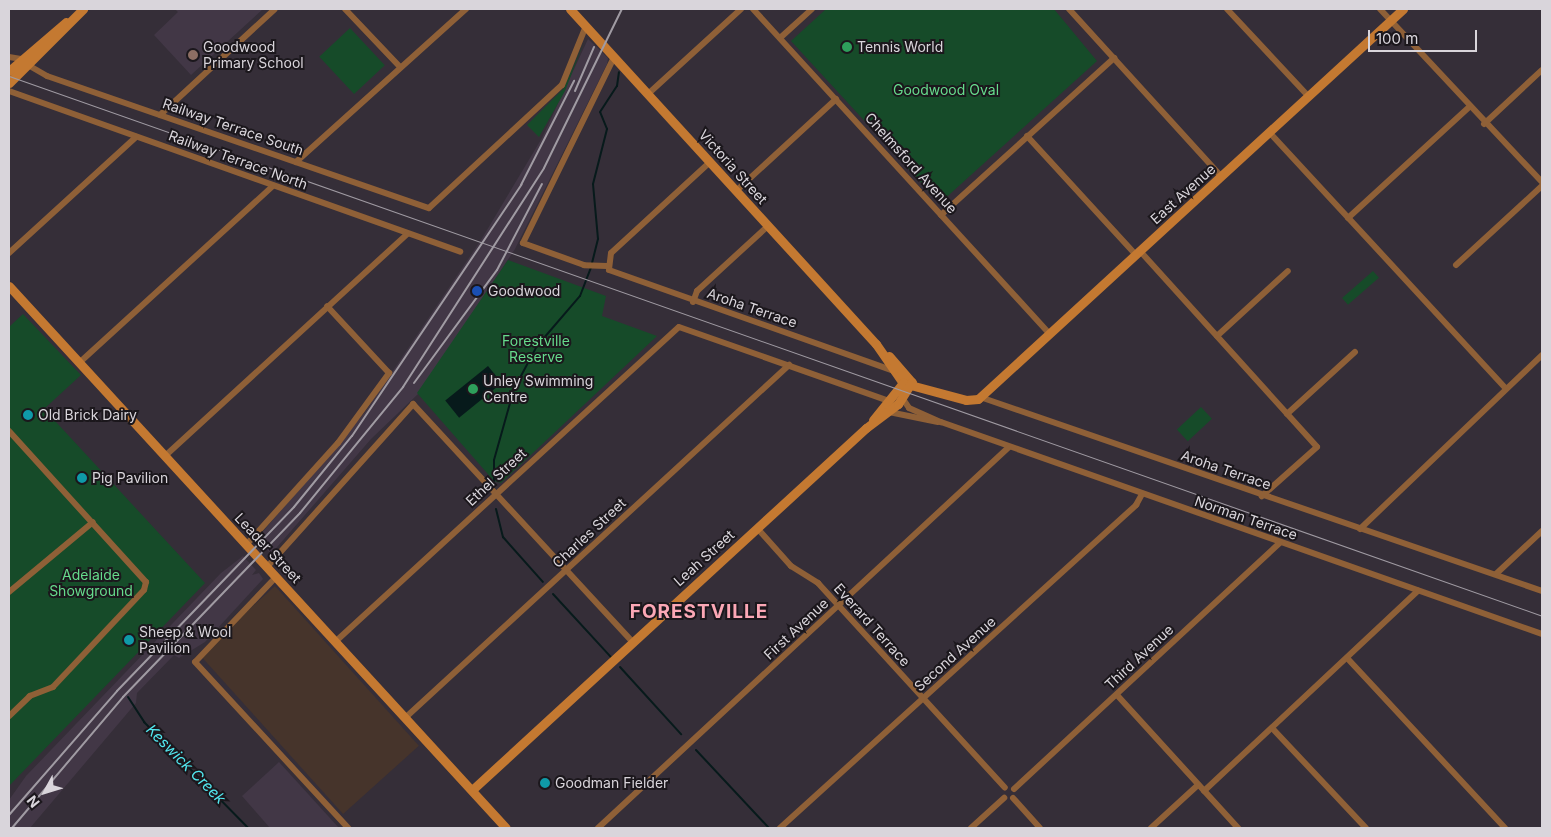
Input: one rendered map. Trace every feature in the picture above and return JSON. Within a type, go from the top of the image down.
[{"type":"street","points":[[160,115],[275,9]]},
{"type":"street","points":[[346,9],[400,67]]},
{"type":"street","points":[[296,162],[466,9]]},
{"type":"street","name":"Victoria Street","points":[[570,9],[876,344],[907,382]]},
{"type":"street","points":[[648,94],[742,9]]},
{"type":"street","name":"Chelmsford Avenue","points":[[753,9],[1050,334]]},
{"type":"street","points":[[780,38],[812,9]]},
{"type":"street","points":[[1069,9],[1222,177]]},
{"type":"street","points":[[1227,9],[1309,97]]},
{"type":"street","points":[[1380,9],[1484,124],[1542,182]]},
{"type":"street","name":"East Avenue","points":[[980,397],[1403,9]]},
{"type":"street","points":[[22,96],[14,88],[11,77],[76,12]]},
{"type":"street","name":"Railway Terrace South","points":[[9,57],[25,62],[47,76],[432,207],[562,85],[586,26]]},
{"type":"street","name":"Aroha Terrace","points":[[614,57],[523,243],[584,265],[605,265],[614,273],[895,372]]},
{"type":"street","points":[[941,215],[1114,58]]},
{"type":"street","points":[[1484,124],[1542,70]]},
{"type":"street","name":"Railway Terrace North","points":[[9,91],[460,252]]},
{"type":"street","points":[[736,191],[836,99]]},
{"type":"street","points":[[1348,218],[1469,107]]},
{"type":"street","points":[[1270,133],[1505,388]]},
{"type":"street","points":[[1028,136],[1218,336],[1317,447],[1262,496]]},
{"type":"street","points":[[9,254],[136,137]]},
{"type":"street","points":[[605,265],[710,162]]},
{"type":"street","points":[[79,363],[273,186]]},
{"type":"street","points":[[1456,265],[1542,186]]},
{"type":"street","points":[[693,302],[697,291],[768,226]]},
{"type":"street","points":[[165,456],[407,234]]},
{"type":"street","points":[[1218,336],[1288,271]]},
{"type":"street","name":"Leader Street","points":[[9,286],[506,828]]},
{"type":"street","points":[[246,545],[338,443],[389,373],[327,306]]},
{"type":"street","name":"Ethel Street","points":[[335,642],[674,330],[684,328],[789,365]]},
{"type":"street","name":"Victoria Street","points":[[876,344],[895,372],[907,382]]},
{"type":"street","points":[[1287,414],[1355,352]]},
{"type":"street","points":[[1360,529],[1542,354]]},
{"type":"street","points":[[789,365],[888,401]]},
{"type":"street","name":"Charles Street","points":[[405,718],[789,365]]},
{"type":"street","name":"Aroha Terrace","points":[[907,382],[966,400],[980,397],[1262,496],[1542,591]]},
{"type":"street","name":"Leah Street","points":[[866,428],[890,412],[903,399],[907,382]]},
{"type":"street","name":"Leah Street","points":[[472,790],[866,428],[888,401],[907,382]]},
{"type":"street","name":"Norman Terrace","points":[[903,399],[909,408],[941,422],[1542,634]]},
{"type":"street","points":[[266,567],[413,404],[495,495],[633,642]]},
{"type":"street","name":"Norman Terrace","points":[[890,412],[941,422]]},
{"type":"street","points":[[9,431],[94,522],[146,582],[144,590],[53,686],[30,696],[9,716]]},
{"type":"street","name":"First Avenue","points":[[598,828],[1009,447]]},
{"type":"street","name":"Second Avenue","points":[[780,828],[1136,505],[1142,494]]},
{"type":"street","points":[[9,592],[94,522]]},
{"type":"street","name":"Everard Terrace","points":[[757,528],[791,566],[818,583],[1005,788]]},
{"type":"street","points":[[1496,574],[1542,531]]},
{"type":"street","name":"Third Avenue","points":[[1014,789],[1280,543]]},
{"type":"street","points":[[276,577],[196,662],[348,828]]},
{"type":"street","points":[[1204,791],[1348,659],[1418,591]]},
{"type":"street","points":[[1348,659],[1505,828]]},
{"type":"street","points":[[1116,695],[1238,828]]},
{"type":"street","points":[[1272,728],[1366,828]]},
{"type":"street","points":[[1151,828],[1198,785]]},
{"type":"street","points":[[971,828],[1004,798],[1005,788],[1014,789],[1013,798]]},
{"type":"street","points":[[1004,798],[1013,798],[1040,828]]},
{"type":"shaded area","name":"Goodwood Primary School","points":[[175,9],[263,9],[191,75],[154,35],[178,12]]},
{"type":"shaded area","points":[[588,39],[608,58],[607,64],[515,249],[418,394],[371,439],[271,554],[258,540],[260,535],[366,411],[481,240],[542,138]]},
{"type":"shaded area","points":[[488,366],[502,383],[459,418],[445,401]]},
{"type":"shaded area","points":[[243,556],[256,570],[252,575],[259,573],[263,579],[205,642],[179,658],[174,655],[137,693],[136,703],[30,828],[9,828],[9,800],[26,776],[221,573]]},
{"type":"shaded area","points":[[275,586],[419,746],[343,814],[199,654]]},
{"type":"shaded area","points":[[279,762],[339,828],[270,828],[242,796]]},
{"type":"green space","name":"Goodwood Oval","points":[[826,9],[1054,9],[1097,61],[940,203],[791,41]]},
{"type":"green space","points":[[350,28],[385,65],[354,94],[319,57]]},
{"type":"green space","points":[[584,42],[565,91],[539,137],[527,125],[564,88]]},
{"type":"green space","name":"Forestville Reserve","points":[[508,260],[606,296],[602,316],[657,336],[501,483],[494,481],[417,393]]},
{"type":"green space","points":[[1373,271],[1379,278],[1348,305],[1342,298]]},
{"type":"green space","name":"Adelaide Showground","points":[[23,314],[81,375],[44,409],[205,583],[9,786],[9,327]]},
{"type":"green space","points":[[1201,407],[1212,419],[1188,441],[1177,430]]},
{"type":"waterway","points":[[592,263],[598,239],[593,184],[607,129],[600,112],[617,86],[619,72]]},
{"type":"waterway","points":[[494,481],[494,460],[514,389],[537,346],[580,296],[591,267]]},
{"type":"waterway","points":[[496,509],[503,537],[543,582]]},
{"type":"waterway","points":[[553,594],[611,657]]},
{"type":"waterway","points":[[620,667],[681,734]]},
{"type":"waterway","name":"Keswick Creek","points":[[128,697],[144,722],[248,828]]},
{"type":"waterway","points":[[696,750],[769,828]]},
{"type":"tram line","points":[[9,76],[1542,616]]},
{"type":"railway","points":[[12,828],[123,697],[300,513],[403,387],[544,168],[622,9]]},
{"type":"railway","points":[[575,91],[594,47]]},
{"type":"railway","points":[[9,815],[117,691],[294,507],[352,436],[521,185],[574,81]]},
{"type":"railway","points":[[414,383],[497,270],[542,184]]},
{"type":"place","name":"Tennis World","points":[[847,47]]},
{"type":"place","name":"Goodwood Primary School","points":[[193,55]]},
{"type":"place","name":"Goodwood","points":[[477,291]]},
{"type":"place","name":"Unley Swimming Centre","points":[[473,389]]},
{"type":"place","name":"Old Brick Dairy","points":[[28,415]]},
{"type":"place","name":"Pig Pavilion","points":[[82,478]]},
{"type":"place","name":"Sheep & Wool Pavilion","points":[[129,640]]},
{"type":"place","name":"Goodman Fielder","points":[[545,783]]},
{"type":"district","name":"FORESTVILLE","points":[[699,612]]}]
